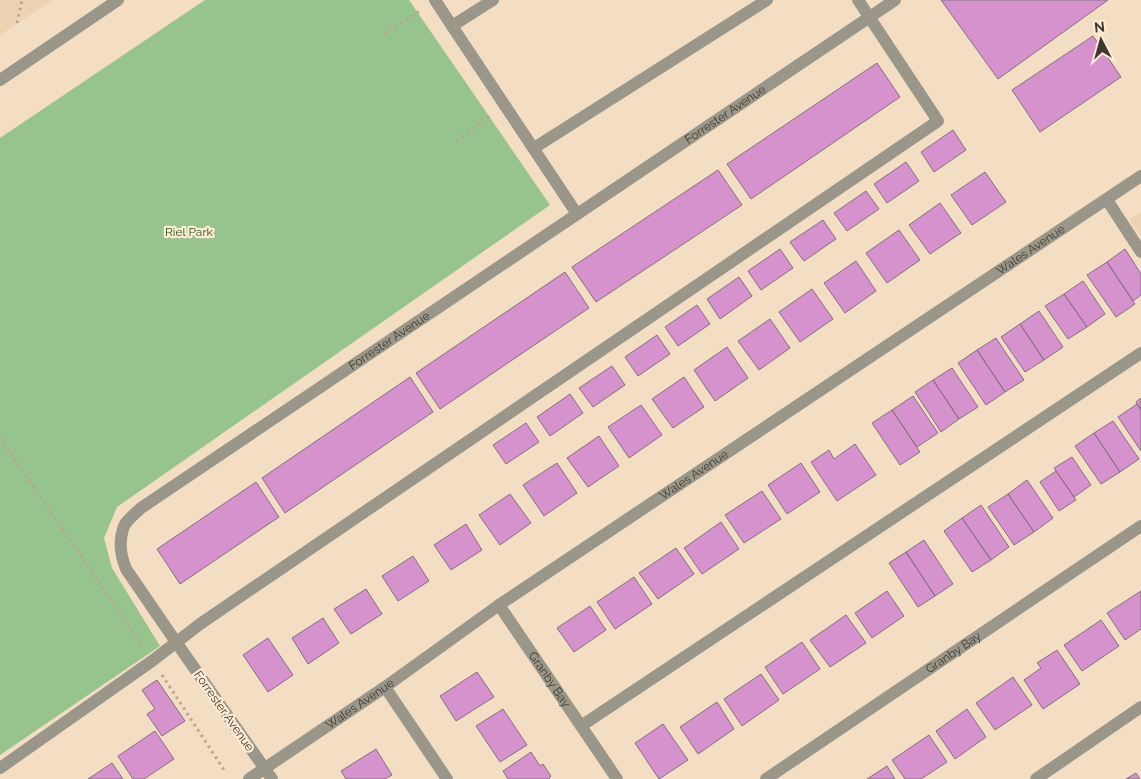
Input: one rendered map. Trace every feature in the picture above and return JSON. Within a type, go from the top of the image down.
[{"type":"street","points":[[0,80],[118,0]]},
{"type":"street","points":[[436,0],[577,214]]},
{"type":"street","points":[[452,26],[493,0]]},
{"type":"street","points":[[534,148],[767,0]]},
{"type":"street","points":[[0,768],[152,661],[216,612],[938,121],[858,0]]},
{"type":"street","name":"Forrester Avenue","points":[[269,774],[126,568],[120,556],[123,528],[131,517],[149,502],[895,0]]},
{"type":"street","name":"Wales Avenue","points":[[249,779],[269,774],[499,605],[1141,176]]},
{"type":"street","points":[[1107,200],[1140,249]]},
{"type":"street","points":[[581,726],[1141,353]]},
{"type":"street","name":"Granby Bay","points":[[766,779],[1141,526]]},
{"type":"street","name":"Granby Bay","points":[[499,605],[617,779]]},
{"type":"street","points":[[384,688],[446,779]]},
{"type":"street","points":[[1036,779],[1141,707]]},
{"type":"path","points":[[17,23],[22,0]]},
{"type":"path","points":[[384,34],[436,0]]},
{"type":"path","points":[[456,141],[505,106]]},
{"type":"path","points":[[0,436],[143,647]]},
{"type":"path","points":[[156,667],[226,773]]},
{"type":"shaded area","points":[[0,0],[52,0],[0,35]]},
{"type":"shaded area","points":[[1141,212],[1141,237],[1129,220]]},
{"type":"green space","name":"Riel Park","points":[[205,0],[409,0],[550,205],[117,507],[104,538],[112,568],[160,646],[0,755],[0,138]]},
{"type":"building","points":[[941,0],[1108,0],[998,79]]},
{"type":"building","points":[[1093,36],[1121,77],[1040,132],[1012,90]]},
{"type":"building","points":[[877,63],[900,97],[751,199],[727,164]]},
{"type":"building","points":[[953,130],[966,150],[934,172],[921,152]]},
{"type":"building","points":[[906,162],[919,181],[887,203],[874,184]]},
{"type":"building","points":[[718,170],[742,205],[596,302],[572,267]]},
{"type":"building","points":[[985,172],[1006,202],[972,225],[951,195]]},
{"type":"building","points":[[866,191],[879,209],[847,231],[834,213]]},
{"type":"building","points":[[940,203],[961,233],[930,254],[909,225]]},
{"type":"building","points":[[823,220],[836,239],[804,261],[790,242]]},
{"type":"building","points":[[899,230],[920,260],[887,283],[866,253]]},
{"type":"building","points":[[780,249],[793,268],[761,290],[748,271]]},
{"type":"building","points":[[1125,249],[1141,274],[1141,295],[1133,301],[1107,262]]},
{"type":"building","points":[[856,261],[876,291],[845,313],[824,283]]},
{"type":"building","points":[[1107,262],[1135,304],[1116,317],[1087,275]]},
{"type":"building","points":[[565,272],[589,308],[440,409],[416,373]]},
{"type":"building","points":[[739,277],[752,296],[720,319],[707,299]]},
{"type":"building","points":[[1083,281],[1105,314],[1087,327],[1064,294]]},
{"type":"building","points":[[812,289],[833,319],[800,342],[779,312]]},
{"type":"building","points":[[1064,294],[1087,327],[1068,339],[1045,306]]},
{"type":"building","points":[[697,305],[710,324],[678,346],[665,327]]},
{"type":"building","points":[[1039,311],[1063,347],[1044,360],[1020,324]]},
{"type":"building","points":[[770,319],[790,348],[759,370],[738,341]]},
{"type":"building","points":[[1020,324],[1044,360],[1025,372],[1001,337]]},
{"type":"building","points":[[657,335],[670,354],[638,376],[625,357]]},
{"type":"building","points":[[996,338],[1024,380],[1005,392],[977,350]]},
{"type":"building","points":[[727,347],[748,378],[715,401],[694,370]]},
{"type":"building","points":[[977,350],[1005,392],[986,405],[958,363]]},
{"type":"building","points":[[612,366],[625,385],[593,407],[579,388]]},
{"type":"building","points":[[952,368],[978,407],[959,419],[933,380]]},
{"type":"building","points":[[410,377],[433,412],[285,513],[262,478]]},
{"type":"building","points":[[684,377],[704,407],[673,428],[652,399]]},
{"type":"building","points":[[933,380],[959,419],[941,432],[915,392]]},
{"type":"building","points":[[570,394],[583,413],[550,436],[537,417]]},
{"type":"building","points":[[913,396],[938,433],[917,447],[892,410]]},
{"type":"building","points":[[1141,398],[1141,410],[1136,402]]},
{"type":"building","points":[[1137,404],[1141,410],[1141,451],[1118,417]]},
{"type":"building","points":[[641,405],[662,435],[629,458],[608,427]]},
{"type":"building","points":[[892,410],[920,452],[900,465],[872,423]]},
{"type":"building","points":[[1113,421],[1139,459],[1120,472],[1094,433]]},
{"type":"building","points":[[526,423],[539,442],[506,464],[493,445]]},
{"type":"building","points":[[1094,433],[1120,472],[1101,484],[1075,446]]},
{"type":"building","points":[[599,436],[619,466],[588,487],[567,458]]},
{"type":"building","points":[[855,444],[876,475],[837,501],[811,462],[829,450],[834,459]]},
{"type":"building","points":[[1072,457],[1091,485],[1074,497],[1054,468]]},
{"type":"building","points":[[557,463],[577,493],[544,516],[523,485]]},
{"type":"building","points":[[801,463],[820,492],[787,514],[768,485]]},
{"type":"building","points":[[1056,471],[1076,500],[1059,511],[1040,482]]},
{"type":"building","points":[[1027,480],[1053,518],[1034,532],[1008,494]]},
{"type":"building","points":[[256,482],[279,517],[180,584],[157,549]]},
{"type":"building","points":[[762,491],[781,519],[744,543],[725,515]]},
{"type":"building","points":[[510,494],[531,523],[500,545],[479,515]]},
{"type":"building","points":[[1008,494],[1034,532],[1014,545],[988,507]]},
{"type":"building","points":[[981,505],[1009,547],[991,560],[962,518]]},
{"type":"building","points":[[962,518],[991,560],[972,572],[944,531]]},
{"type":"building","points":[[721,522],[739,549],[702,574],[684,548]]},
{"type":"building","points":[[466,524],[482,550],[451,570],[434,545]]},
{"type":"building","points":[[924,540],[953,584],[935,596],[906,552]]},
{"type":"building","points":[[676,548],[694,574],[658,599],[639,573]]},
{"type":"building","points":[[906,552],[935,596],[918,607],[889,563]]},
{"type":"building","points":[[413,556],[429,581],[398,601],[382,576]]},
{"type":"building","points":[[634,577],[652,604],[615,629],[597,602]]},
{"type":"building","points":[[366,589],[382,614],[351,634],[334,609]]},
{"type":"building","points":[[887,591],[904,616],[872,638],[855,613]]},
{"type":"building","points":[[1141,591],[1141,629],[1125,640],[1107,613]]},
{"type":"building","points":[[590,606],[606,630],[574,652],[557,628]]},
{"type":"building","points":[[846,615],[866,643],[830,667],[810,640]]},
{"type":"building","points":[[323,618],[339,643],[308,664],[292,638]]},
{"type":"building","points":[[1101,620],[1119,646],[1082,671],[1064,645]]},
{"type":"building","points":[[268,638],[293,675],[268,692],[243,655]]},
{"type":"building","points":[[802,642],[820,669],[783,694],[765,667]]},
{"type":"building","points":[[1057,650],[1080,684],[1043,709],[1024,680],[1041,668],[1037,663]]},
{"type":"building","points":[[477,672],[494,697],[456,721],[440,696]]},
{"type":"building","points":[[761,674],[779,700],[742,726],[724,699]]},
{"type":"building","points":[[1013,677],[1032,705],[995,730],[976,703]]},
{"type":"building","points":[[157,680],[185,721],[162,736],[147,714],[155,709],[142,690]]},
{"type":"building","points":[[717,702],[734,729],[698,754],[680,727]]},
{"type":"building","points":[[503,709],[527,745],[500,762],[476,726]]},
{"type":"building","points":[[967,709],[986,737],[955,759],[936,731]]},
{"type":"building","points":[[663,724],[688,760],[659,779],[635,743]]},
{"type":"building","points":[[155,731],[174,759],[144,779],[133,779],[118,756]]},
{"type":"building","points":[[929,735],[947,762],[921,779],[905,779],[892,760]]},
{"type":"building","points":[[376,749],[392,775],[385,779],[346,779],[341,771]]},
{"type":"building","points":[[531,752],[540,766],[543,764],[551,776],[549,779],[508,779],[503,771]]},
{"type":"building","points":[[112,763],[123,779],[88,779]]},
{"type":"building","points":[[887,766],[895,779],[867,779]]},
{"type":"building","points":[[1136,773],[1140,779],[1126,779]]}]
